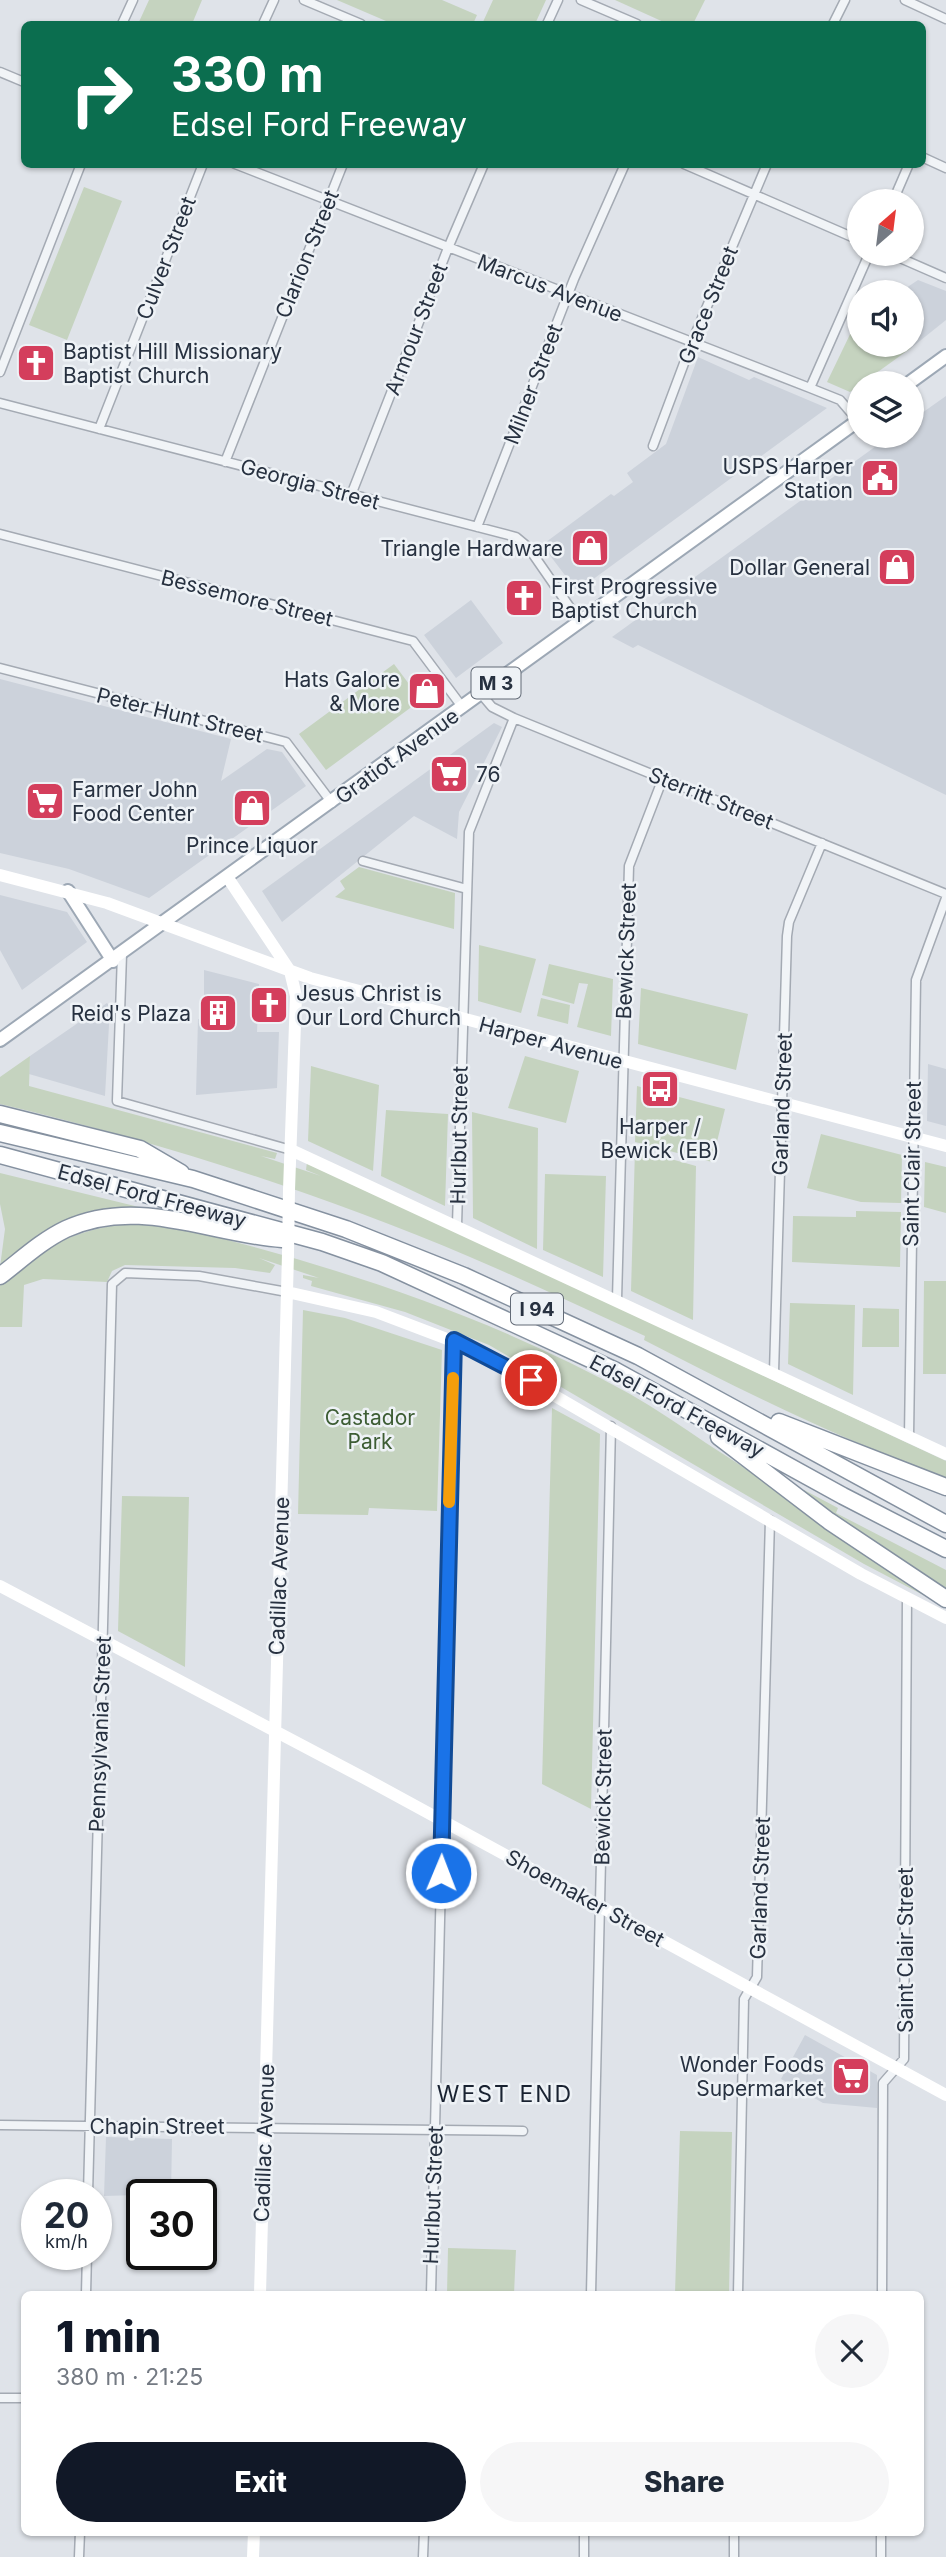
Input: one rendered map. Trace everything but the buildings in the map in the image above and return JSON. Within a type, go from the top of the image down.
[{"type":"highway","points":[[0,1114],[88,1133],[140,1149],[192,1180]]},
{"type":"highway","name":"Edsel Ford Freeway","points":[[0,1133],[192,1180],[346,1229],[464,1276],[638,1356],[946,1524]]},
{"type":"highway","name":"Edsel Ford Freeway","points":[[0,1155],[321,1242],[382,1263],[617,1371],[946,1549]]},
{"type":"highway","points":[[0,1276],[29,1252],[65,1230],[115,1216],[170,1217],[263,1238],[321,1242]]},
{"type":"highway","points":[[723,1400],[946,1487]]},
{"type":"highway","points":[[678,1405],[828,1521],[946,1599]]},
{"type":"main road","points":[[924,372],[946,356]]},
{"type":"main road","name":"Gratiot Avenue","points":[[0,1040],[163,925],[847,429]]},
{"type":"main road","name":"Harper Avenue","points":[[0,875],[68,891],[290,971],[946,1146]]},
{"type":"main road","name":"Cadillac Avenue","points":[[228,878],[290,971],[296,996],[260,2291]]},
{"type":"main road","points":[[68,891],[118,957]]},
{"type":"main road","points":[[291,1150],[946,1454]]},
{"type":"main road","points":[[287,1292],[376,1312],[454,1340],[499,1361],[770,1520],[946,1618]]},
{"type":"main road","name":"Shoemaker Street","points":[[0,1586],[602,1907],[946,2095]]},
{"type":"main road","points":[[253,2557],[254,2536]]},
{"type":"street","points":[[123,21],[133,0]]},
{"type":"street","points":[[264,21],[274,0]]},
{"type":"street","points":[[304,0],[354,21]]},
{"type":"street","points":[[548,21],[558,0]]},
{"type":"street","points":[[582,0],[630,21]]},
{"type":"street","points":[[834,21],[845,0]]},
{"type":"street","points":[[905,0],[946,19]]},
{"type":"street","points":[[0,72],[21,81]]},
{"type":"street","points":[[926,158],[946,168]]},
{"type":"street","points":[[0,372],[79,168]]},
{"type":"street","name":"Culver Street","points":[[99,429],[201,168]]},
{"type":"street","name":"Marcus Avenue","points":[[245,168],[810,388],[840,400],[847,407]]},
{"type":"street","name":"Clarion Street","points":[[225,462],[341,168]]},
{"type":"street","name":"Armour Street","points":[[351,495],[482,168]]},
{"type":"street","name":"Milner Street","points":[[477,527],[568,295],[623,168]]},
{"type":"street","points":[[693,168],[847,235]]},
{"type":"street","name":"Grace Street","points":[[653,446],[692,342],[765,168]]},
{"type":"street","points":[[898,189],[907,168]]},
{"type":"street","points":[[810,388],[864,266]]},
{"type":"street","points":[[918,266],[946,278]]},
{"type":"street","name":"Georgia Street","points":[[0,403],[523,541],[580,622]]},
{"type":"street","name":"Bessemore Street","points":[[0,534],[413,641],[463,708]]},
{"type":"street","name":"Peter Hunt Street","points":[[0,668],[286,742],[332,803]]},
{"type":"street","name":"Sterritt Street","points":[[481,694],[492,707],[514,718],[946,896]]},
{"type":"street","name":"Hurlbut Street","points":[[457,1225],[470,824],[514,718]]},
{"type":"street","name":"Bewick Street","points":[[617,1299],[629,866],[663,778]]},
{"type":"street","name":"Garland Street","points":[[774,1372],[787,936],[789,922],[822,843]]},
{"type":"street","points":[[363,861],[467,889]]},
{"type":"street","name":"Saint Clair Street","points":[[909,1436],[916,980],[946,896]]},
{"type":"street","points":[[118,957],[117,1101],[291,1150]]},
{"type":"street","name":"Pennsylvania Street","points":[[88,2179],[111,1287],[118,1276],[125,1273],[199,1276],[287,1292]]},
{"type":"street","name":"Hurlbut Street","points":[[431,2291],[454,1340]]},
{"type":"street","name":"Bewick Street","points":[[591,2291],[611,1426]]},
{"type":"street","name":"Garland Street","points":[[738,2291],[744,1998],[757,1978],[770,1520]]},
{"type":"street","name":"Saint Clair Street","points":[[882,2291],[883,2083],[904,2059],[907,1598]]},
{"type":"street","name":"Chapin Street","points":[[0,2125],[523,2131]]},
{"type":"street","points":[[86,2291],[87,2270]]},
{"type":"street","points":[[0,2398],[21,2398]]},
{"type":"street","points":[[79,2557],[80,2536]]},
{"type":"street","points":[[423,2557],[424,2536]]},
{"type":"street","points":[[584,2536],[584,2557]]},
{"type":"street","points":[[734,2536],[734,2557]]},
{"type":"street","points":[[880,2557],[881,2536]]},
{"type":"shaded area","points":[[924,282],[946,291],[946,320],[924,338]]},
{"type":"shaded area","points":[[698,357],[749,380],[754,377],[827,408],[577,591],[542,545],[611,494],[614,496],[633,482],[627,473],[666,444]]},
{"type":"shaded area","points":[[946,396],[946,795],[638,645],[633,648],[612,637],[873,448],[924,448],[924,412]]},
{"type":"shaded area","points":[[471,600],[503,643],[456,678],[424,635]]},
{"type":"shaded area","points":[[0,679],[231,739],[221,781],[267,749],[282,752],[306,786],[149,898],[69,869],[0,853]]},
{"type":"shaded area","points":[[494,723],[502,727],[459,812],[457,839],[414,816],[282,922],[262,891]]},
{"type":"shaded area","points":[[0,895],[67,912],[87,942],[22,990],[0,950]]},
{"type":"shaded area","points":[[204,970],[259,984],[257,1032],[279,1032],[277,1088],[196,1095],[198,1019],[204,1020]]},
{"type":"shaded area","points":[[107,1003],[110,1007],[105,1096],[29,1074],[30,1056]]},
{"type":"shaded area","points":[[928,1064],[946,1069],[946,1126],[927,1121]]},
{"type":"shaded area","points":[[805,2035],[877,2075],[877,2108],[823,2103],[781,2079]]},
{"type":"shaded area","points":[[106,2137],[172,2139],[171,2179],[126,2179],[126,2195],[112,2196],[112,2179],[105,2179]]},
{"type":"green space","points":[[149,0],[202,0],[193,21],[139,21]]},
{"type":"green space","points":[[337,0],[442,0],[477,15],[474,21],[386,21]]},
{"type":"green space","points":[[493,0],[546,0],[536,21],[483,21]]},
{"type":"green space","points":[[615,0],[705,0],[694,21],[661,21]]},
{"type":"green space","points":[[84,187],[122,201],[67,340],[29,325]]},
{"type":"green space","points":[[847,341],[847,357],[899,357],[879,371],[847,371],[847,391],[827,382]]},
{"type":"green space","points":[[394,664],[421,700],[326,770],[299,734]]},
{"type":"green space","points":[[359,867],[455,893],[454,929],[335,897],[345,889],[340,881]]},
{"type":"green space","points":[[479,945],[536,959],[521,1013],[478,1001]]},
{"type":"green space","points":[[549,964],[613,979],[611,1036],[577,1027],[588,984],[579,983],[574,1004],[542,995]]},
{"type":"green space","points":[[641,988],[748,1014],[736,1070],[638,1044]]},
{"type":"green space","points":[[541,998],[570,1005],[568,1024],[537,1016]]},
{"type":"green space","points":[[30,1056],[29,1086],[277,1153],[275,1159],[261,1156],[321,1176],[306,1170],[307,1162],[946,1461],[946,1479],[793,1414],[644,1340],[645,1336],[492,1267],[355,1211],[179,1152],[0,1104],[0,1077]]},
{"type":"green space","points":[[525,1056],[579,1071],[566,1123],[508,1108]]},
{"type":"green space","points":[[311,1066],[379,1085],[373,1171],[308,1141]]},
{"type":"green space","points":[[637,1086],[725,1109],[712,1162],[635,1142]]},
{"type":"green space","points":[[386,1110],[448,1114],[445,1206],[381,1176]]},
{"type":"green space","points":[[472,1112],[538,1128],[537,1249],[473,1218]]},
{"type":"green space","points":[[821,1134],[902,1155],[901,1203],[861,1202],[807,1188]]},
{"type":"green space","points":[[635,1149],[696,1166],[693,1320],[631,1291]]},
{"type":"green space","points":[[925,1162],[946,1167],[946,1213],[924,1207]]},
{"type":"green space","points":[[0,1173],[143,1208],[107,1214],[67,1228],[30,1246],[0,1267],[5,1229],[0,1204]]},
{"type":"green space","points":[[545,1174],[606,1176],[603,1277],[543,1250]]},
{"type":"green space","points":[[856,1211],[901,1212],[900,1267],[792,1262],[793,1216],[856,1217]]},
{"type":"green space","points":[[150,1221],[274,1253],[397,1291],[457,1313],[574,1365],[630,1394],[668,1418],[797,1503],[946,1607],[864,1564],[489,1345],[405,1312],[311,1286],[312,1281],[303,1278],[303,1275],[319,1278],[259,1258],[275,1265],[270,1273],[235,1268],[125,1265],[112,1271],[107,1282],[43,1279],[24,1285],[22,1327],[0,1327],[0,1286],[34,1257],[51,1246],[87,1232]]},
{"type":"green space","points":[[924,1281],[946,1281],[946,1374],[923,1374]]},
{"type":"green space","points":[[790,1303],[855,1305],[853,1395],[788,1364]]},
{"type":"green space","points":[[863,1308],[899,1309],[899,1347],[862,1347]]},
{"type":"green space","name":"Castador Park","points":[[303,1310],[345,1318],[442,1350],[437,1511],[369,1508],[368,1515],[298,1514]]},
{"type":"green space","points":[[552,1408],[600,1434],[591,1809],[542,1784]]},
{"type":"green space","points":[[804,1490],[838,1508],[836,1513],[946,1570],[946,1589],[802,1493]]},
{"type":"green space","points":[[122,1496],[189,1497],[185,1667],[118,1631]]},
{"type":"green space","points":[[680,2131],[732,2132],[729,2291],[675,2291]]},
{"type":"green space","points":[[448,2248],[516,2250],[514,2291],[447,2291]]},
{"type":"slow traffic","points":[[449,1502],[453,1378]]},
{"type":"place","name":"Baptist Hill Missionary Baptist Church","points":[[36,363]]},
{"type":"place","name":"USPS Harper Station","points":[[880,478]]},
{"type":"place","name":"Triangle Hardware","points":[[590,548]]},
{"type":"place","name":"Dollar General","points":[[897,567]]},
{"type":"place","name":"First Progressive Baptist Church","points":[[524,598]]},
{"type":"place","name":"Hats Galore & More","points":[[427,691]]},
{"type":"place","name":"76","points":[[449,774]]},
{"type":"place","name":"Farmer John Food Center","points":[[45,801]]},
{"type":"place","name":"Prince Liquor","points":[[252,808]]},
{"type":"place","name":"Jesus Christ is Our Lord Church","points":[[269,1005]]},
{"type":"place","name":"Reid's Plaza","points":[[218,1013]]},
{"type":"place","name":"Harper / Bewick (EB)","points":[[660,1089]]},
{"type":"place","name":"Wonder Foods Supermarket","points":[[851,2076]]},
{"type":"district","name":"WEST END","points":[[505,2094]]},
{"type":"route","points":[[441,1873],[454,1340],[499,1361],[531,1380]]}]
